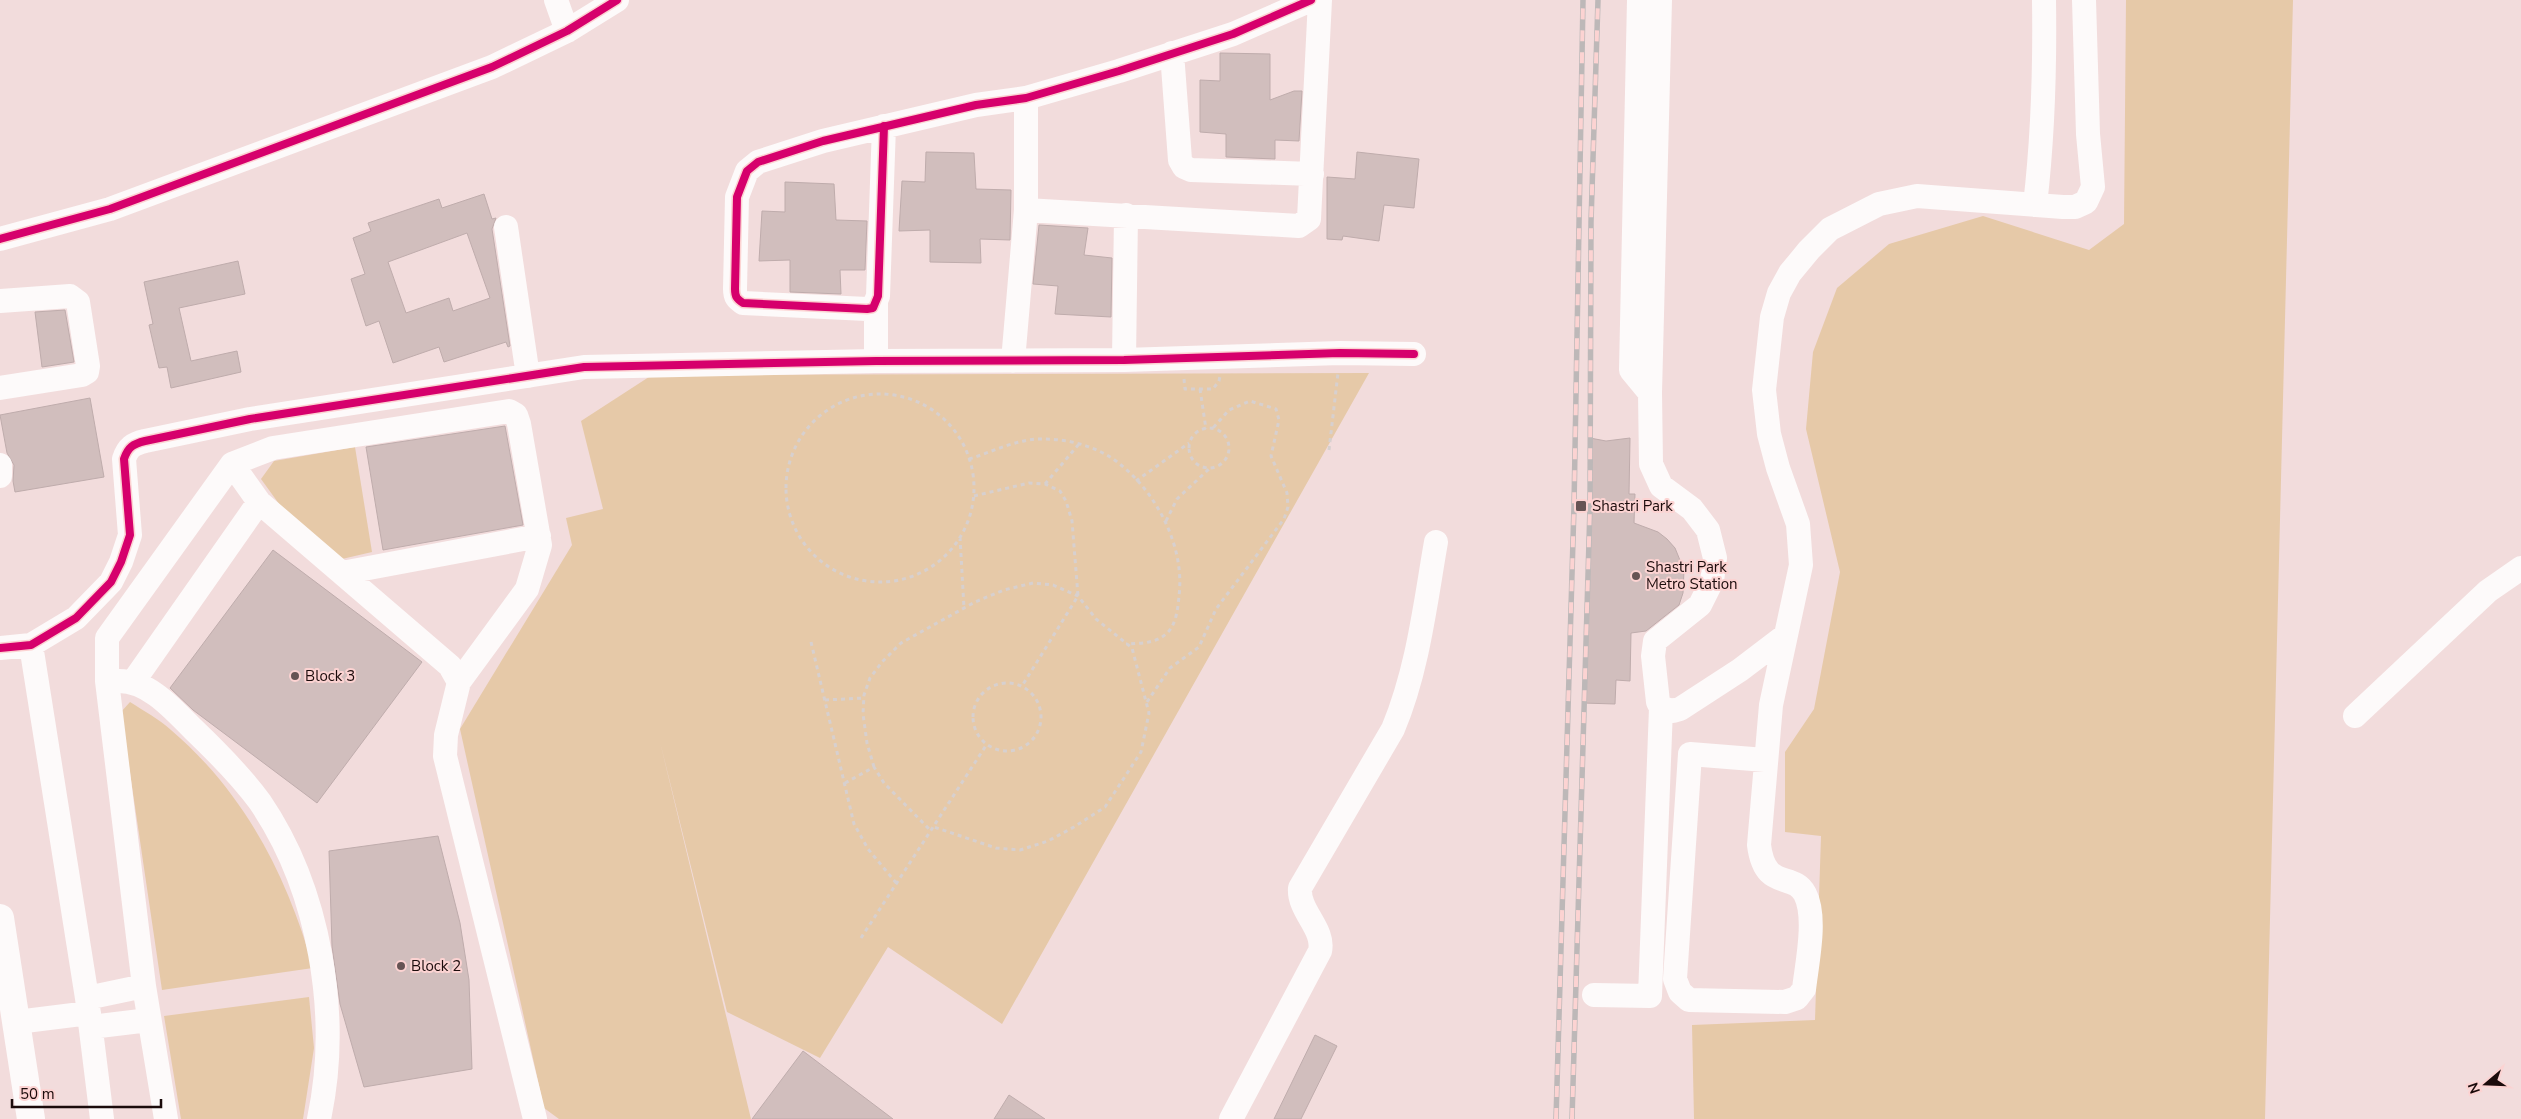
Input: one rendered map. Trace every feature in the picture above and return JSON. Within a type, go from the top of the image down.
[{"type":"highway","points":[[0,918],[31,1119]]},
{"type":"street","points":[[556,0],[567,31]]},
{"type":"street","points":[[0,239],[110,209],[492,67],[567,31],[617,0]]},
{"type":"street","points":[[876,302],[872,308],[867,309],[743,303],[735,297],[737,198],[747,171],[758,162],[787,151],[976,105],[1026,98],[1172,54],[1233,34],[1311,0]]},
{"type":"street","points":[[1026,210],[1299,226],[1309,219],[1320,0]]},
{"type":"street","points":[[1639,0],[1631,370],[1650,394]]},
{"type":"street","points":[[1594,995],[1650,996],[1661,708],[1658,702],[1653,656],[1655,641],[1700,605],[1712,581],[1715,558],[1708,530],[1692,509],[1661,486],[1651,464],[1650,394],[1660,0]]},
{"type":"street","points":[[2035,205],[2040,162],[2045,80],[2044,0]]},
{"type":"street","points":[[1765,760],[1690,754],[1675,979],[1680,992],[1689,1000],[1784,1002],[1798,998],[1804,989],[1811,914],[1805,893],[1797,885],[1767,872],[1761,861],[1759,845],[1771,705],[1801,565],[1798,524],[1769,434],[1764,390],[1772,317],[1779,293],[1790,273],[1830,229],[1879,204],[1916,196],[2075,207],[2086,202],[2093,186],[2088,134],[2084,0]]},
{"type":"street","points":[[1172,54],[1180,160],[1184,167],[1191,170],[1312,174]]},
{"type":"street","points":[[1013,361],[1026,210],[1026,98]]},
{"type":"street","points":[[876,361],[876,302],[884,126]]},
{"type":"street","points":[[1124,360],[1126,215]]},
{"type":"street","points":[[506,227],[528,376]]},
{"type":"street","points":[[0,301],[70,296],[74,298],[78,302],[88,366],[87,372],[82,375],[0,388]]},
{"type":"street","points":[[0,648],[31,645],[76,618],[111,582],[122,562],[130,535],[124,459],[128,449],[133,444],[250,419],[584,367],[876,361],[1124,360],[1340,353],[1414,354]]},
{"type":"street","points":[[166,1119],[144,986],[107,681],[107,638],[232,464],[273,448],[509,411],[516,415],[519,424],[540,545],[527,589],[459,682],[446,735],[445,756],[535,1119]]},
{"type":"street","points":[[232,464],[259,502],[450,666],[459,682]]},
{"type":"street","points":[[0,465],[0,476]]},
{"type":"street","points":[[133,682],[259,502]]},
{"type":"street","points":[[342,572],[539,536]]},
{"type":"street","points":[[1231,1119],[1320,951],[1321,942],[1303,907],[1300,888],[1393,729],[1404,704],[1412,676],[1436,542]]},
{"type":"street","points":[[2355,716],[2488,590],[2521,568]]},
{"type":"street","points":[[76,618],[107,638]]},
{"type":"street","points":[[1661,708],[1673,711],[1680,709],[1740,670],[1786,635]]},
{"type":"street","points":[[31,645],[89,1012],[102,1119]]},
{"type":"street","points":[[107,681],[133,682],[162,698],[215,750],[260,802],[298,872],[317,941],[327,1000],[327,1059],[319,1119]]},
{"type":"street","points":[[89,1012],[144,986]]},
{"type":"street","points":[[17,1022],[89,1012],[149,1020]]},
{"type":"path","points":[[1329,450],[1340,353]]},
{"type":"path","points":[[1200,389],[1206,429]]},
{"type":"path","points":[[876,393],[908,397],[936,412],[958,435],[969,459],[974,496],[967,525],[951,551],[927,570],[899,581],[869,582],[840,574],[815,556],[796,532],[787,503],[787,471],[797,441],[817,416],[844,400],[876,393]]},
{"type":"path","points":[[1147,702],[1170,668],[1199,647],[1216,609],[1277,529],[1288,507],[1287,493],[1271,456],[1279,420],[1276,410],[1250,401],[1229,410],[1212,429]]},
{"type":"path","points":[[1136,481],[1156,469],[1190,443],[1196,432],[1212,429],[1225,437],[1228,450],[1222,462],[1210,468],[1176,499],[1166,522]]},
{"type":"path","points":[[969,459],[1041,438],[1079,444],[1096,450],[1121,464],[1146,490],[1166,522],[1178,557],[1181,584],[1177,613],[1168,633],[1154,642],[1126,644]]},
{"type":"path","points":[[1190,443],[1190,455],[1198,465],[1210,468]]},
{"type":"path","points":[[1045,484],[1079,444]]},
{"type":"path","points":[[974,496],[1029,483],[1045,484],[1060,491],[1070,514],[1078,596],[1022,686]]},
{"type":"path","points":[[960,537],[964,608]]},
{"type":"path","points":[[931,831],[884,783],[874,767],[867,743],[863,714],[864,698],[870,678],[882,662],[901,643],[964,608],[1004,590],[1032,583],[1053,585],[1078,596],[1096,619],[1132,648],[1149,713],[1141,752],[1104,807],[1074,827],[1048,841],[1020,850],[996,848],[934,827]]},
{"type":"path","points":[[810,642],[858,834],[897,884]]},
{"type":"path","points":[[1011,683],[1022,686],[1031,692],[1038,701],[1041,718],[1037,734],[1020,749],[998,750],[987,744],[979,736],[973,715],[981,695],[1000,684],[1011,683]]},
{"type":"path","points":[[825,700],[864,698]]},
{"type":"path","points":[[861,938],[987,744]]},
{"type":"path","points":[[845,783],[874,767]]},
{"type":"shaded area","points":[[2126,0],[2293,0],[2265,1119],[1694,1119],[1692,1025],[1815,1020],[1821,836],[1785,832],[1785,752],[1814,709],[1840,572],[1806,429],[1813,352],[1837,288],[1889,244],[1983,216],[2089,250],[2124,224]]},
{"type":"shaded area","points":[[1369,373],[1002,1024],[888,947],[820,1058],[727,1012],[660,742],[751,1119],[559,1119],[544,1108],[460,729],[572,545],[566,518],[603,509],[581,421],[652,375]]},
{"type":"shaded area","points":[[355,447],[372,552],[342,559],[282,508],[261,479],[274,461]]},
{"type":"shaded area","points":[[130,702],[166,726],[197,754],[241,809],[260,838],[291,901],[313,968],[162,990],[121,712]]},
{"type":"shaded area","points":[[309,997],[314,1048],[303,1119],[181,1119],[164,1016]]},
{"type":"building","points":[[1220,53],[1270,54],[1270,100],[1294,91],[1302,91],[1299,141],[1275,140],[1275,159],[1226,157],[1226,134],[1200,132],[1200,80],[1220,81]]},
{"type":"building","points":[[926,152],[974,153],[976,189],[1011,190],[1010,240],[980,239],[981,263],[930,262],[930,230],[899,231],[902,181],[925,182]]},
{"type":"building","points":[[1357,152],[1419,159],[1414,208],[1384,205],[1379,241],[1343,236],[1342,240],[1327,239],[1327,177],[1355,179]]},
{"type":"building","points":[[785,182],[834,184],[836,220],[867,221],[865,270],[840,270],[841,294],[790,292],[790,260],[759,261],[762,211],[785,212]]},
{"type":"building","points":[[484,194],[492,219],[496,218],[492,229],[510,346],[508,347],[506,342],[444,362],[439,347],[393,363],[379,321],[366,326],[351,279],[365,274],[353,238],[371,231],[368,223],[439,199],[442,208]],"holes":[[[467,233],[490,298],[453,311],[449,298],[406,313],[388,262]]]},
{"type":"building","points":[[1039,225],[1088,228],[1084,255],[1112,258],[1111,317],[1055,314],[1058,286],[1033,284]]},
{"type":"building","points":[[238,261],[245,294],[179,308],[191,361],[237,351],[241,372],[171,388],[167,367],[159,368],[149,325],[153,324],[144,282]]},
{"type":"building","points":[[65,310],[74,362],[42,367],[35,312]]},
{"type":"building","points":[[90,398],[104,477],[15,492],[13,481],[14,465],[7,453],[0,415]]},
{"type":"building","points":[[505,426],[523,525],[383,550],[366,447]]},
{"type":"building","name":"Shastri Park Metro Station","points":[[1590,438],[1606,441],[1630,438],[1629,494],[1635,494],[1634,523],[1658,532],[1667,539],[1675,548],[1684,570],[1683,593],[1679,605],[1646,631],[1631,633],[1630,681],[1616,680],[1615,704],[1583,703],[1592,461]]},
{"type":"building","name":"Block 3","points":[[273,550],[422,662],[317,803],[193,710],[170,688]]},
{"type":"building","name":"Block 2","points":[[438,836],[460,923],[469,980],[472,1069],[364,1087],[340,1004],[332,946],[329,851]]},
{"type":"building","points":[[1315,1035],[1337,1046],[1301,1119],[1274,1119]]},
{"type":"building","points":[[803,1051],[893,1119],[752,1119]]},
{"type":"building","points":[[1009,1095],[1045,1119],[994,1119]]},
{"type":"railway","points":[[1556,1119],[1574,506],[1583,0]]},
{"type":"railway","points":[[1572,1119],[1590,507],[1591,222],[1598,0]]},
{"type":"cycle path","points":[[0,239],[110,209],[492,67],[567,31],[617,0]]},
{"type":"cycle path","points":[[884,126],[878,296],[873,308],[743,303],[739,300],[735,289],[737,197],[747,171],[758,162],[823,141],[976,105],[1026,98],[1119,71],[1233,34],[1311,0]]},
{"type":"cycle path","points":[[0,648],[31,645],[76,618],[111,582],[121,562],[130,535],[124,459],[132,447],[137,443],[145,441],[250,419],[584,367],[876,361],[1124,360],[1340,353],[1414,354]]},
{"type":"place","name":"Shastri Park","points":[[1581,506]]},
{"type":"place","name":"Shastri Park Metro Station","points":[[1636,576]]},
{"type":"place","name":"Block 3","points":[[295,676]]},
{"type":"place","name":"Block 2","points":[[401,966]]}]
